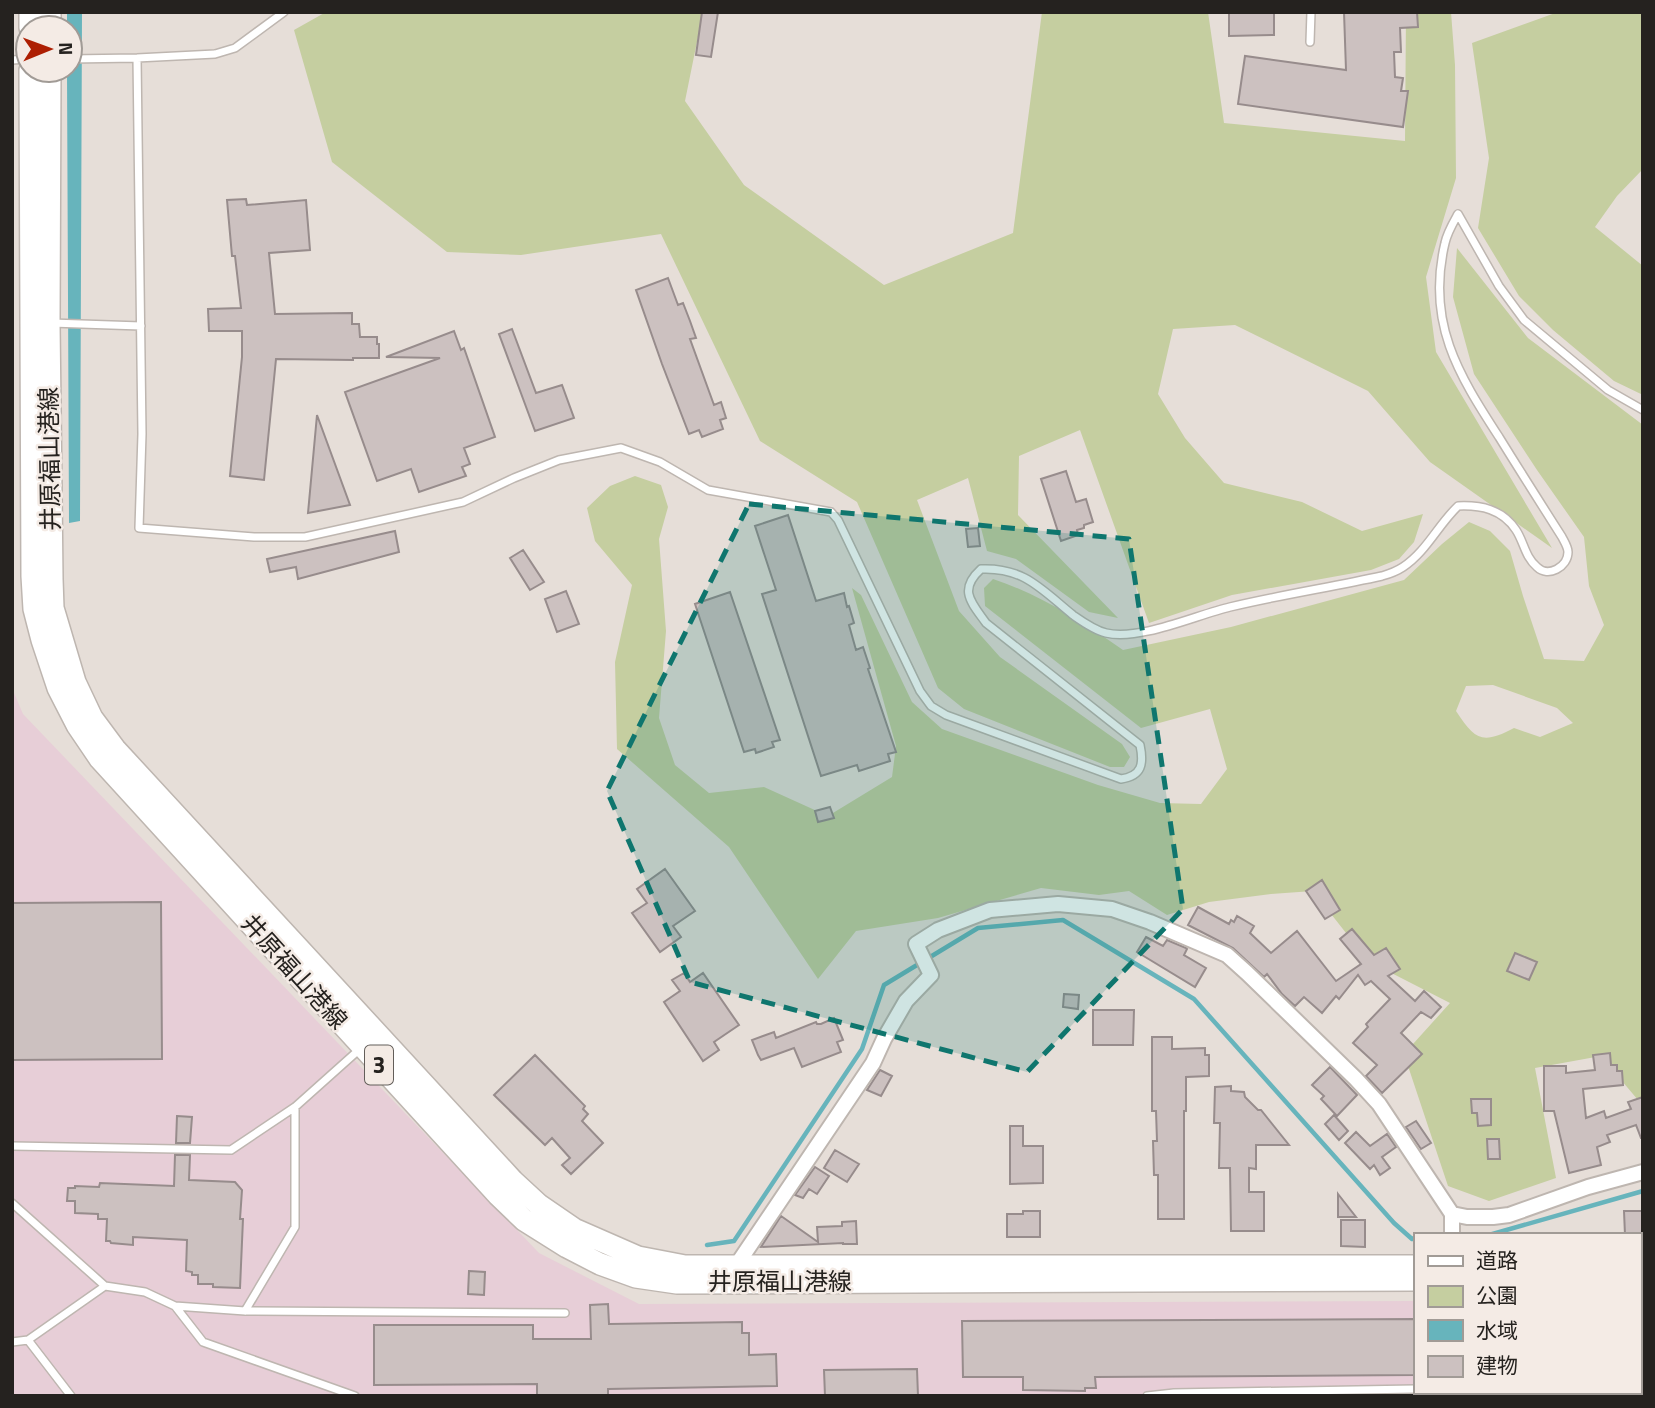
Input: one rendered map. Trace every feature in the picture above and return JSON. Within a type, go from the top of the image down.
[{"type":"main road","name":"井原福山港線","points":[[31,84],[40,323]]},
{"type":"main road","name":"井原福山港線","points":[[49,84],[32,576],[34,609],[58,688],[100,759],[369,1040],[539,1205],[574,1228],[638,1257],[685,1266],[1414,1266]]},
{"type":"main road","name":"井原福山港線","points":[[369,1040],[498,1195],[524,1220],[566,1247],[636,1277],[677,1283],[1414,1280]]},
{"type":"street","points":[[736,1266],[873,1063],[906,1001],[932,975],[916,944],[938,930],[990,910],[1058,904],[1112,909],[1227,955],[1356,1079],[1378,1104],[1452,1224],[1467,1217],[1509,1215],[1588,1187],[1643,1172]]},
{"type":"lane","points":[[84,59],[215,54],[235,48],[284,12]]},
{"type":"lane","points":[[1310,42],[1311,12]]},
{"type":"lane","points":[[137,58],[142,434],[139,527],[254,537],[305,537],[463,502],[559,460],[621,448],[660,462],[708,489],[831,512],[838,520],[920,691],[932,706],[946,715],[1122,779],[1131,778],[1139,770],[1143,759],[1140,746],[986,623],[971,600],[968,588],[971,578],[981,569],[998,568],[1014,572],[1028,579],[1084,623],[1105,633],[1121,634],[1139,633],[1230,607],[1382,576],[1401,569],[1418,555],[1458,506],[1478,505],[1500,513],[1515,529],[1527,555],[1538,569],[1547,572],[1558,569],[1566,561],[1568,551],[1562,537],[1468,390],[1453,358],[1442,321],[1438,279],[1445,241],[1458,214],[1499,286],[1524,320],[1608,390],[1643,410]]},
{"type":"lane","points":[[40,323],[141,326]]},
{"type":"lane","points":[[12,1146],[231,1150],[295,1107],[369,1040]]},
{"type":"lane","points":[[245,1311],[295,1227],[295,1107]]},
{"type":"lane","points":[[12,1203],[105,1286],[145,1292],[175,1307],[245,1311],[565,1313]]},
{"type":"lane","points":[[12,1342],[28,1340],[105,1286]]},
{"type":"lane","points":[[175,1307],[203,1342],[355,1396]]},
{"type":"lane","points":[[28,1340],[71,1396]]},
{"type":"lane","points":[[1147,1396],[1174,1393],[1414,1389]]},
{"type":"highlighted area","points":[[749,504],[1129,539],[1183,909],[1027,1072],[690,982],[607,791]]},
{"type":"shaded area","points":[[12,688],[23,714],[539,1253],[639,1304],[1414,1301],[1414,1394],[1641,1394],[1643,1299],[1643,1396],[12,1396]]},
{"type":"green space","points":[[326,12],[703,12],[685,101],[744,185],[884,285],[1013,233],[1042,12],[1208,12],[1224,123],[1405,141],[1406,12],[1451,12],[1455,65],[1456,178],[1426,277],[1436,352],[1552,548],[1430,462],[1368,391],[1235,325],[1173,329],[1158,394],[1185,438],[1224,483],[1302,502],[1362,531],[1423,514],[1414,542],[1399,559],[1371,570],[1232,595],[1149,623],[1080,430],[1019,456],[1018,515],[1118,618],[1089,612],[1016,559],[987,551],[968,478],[917,500],[959,611],[1000,657],[1122,744],[1130,757],[1124,767],[1110,767],[964,709],[938,688],[857,502],[760,441],[661,234],[521,255],[447,252],[332,162],[294,30]]},
{"type":"green space","points":[[1558,12],[1643,12],[1643,169],[1617,196],[1595,227],[1643,266],[1643,395],[1614,381],[1553,330],[1519,296],[1478,228],[1489,158],[1472,43]]},
{"type":"green space","points":[[1457,248],[1528,338],[1643,425],[1643,1106],[1601,1056],[1535,1068],[1556,1178],[1489,1201],[1448,1186],[1404,1054],[1450,1003],[1368,961],[1313,891],[1209,902],[1167,915],[1129,891],[1099,895],[1041,888],[938,918],[856,931],[818,979],[729,847],[617,749],[615,662],[632,585],[595,541],[587,508],[610,486],[635,476],[661,485],[668,507],[659,539],[666,631],[659,718],[675,765],[709,793],[764,787],[828,816],[892,777],[896,746],[852,588],[861,595],[912,702],[942,729],[1098,785],[1160,803],[1201,804],[1227,769],[1210,709],[1141,728],[985,606],[984,588],[993,579],[1027,592],[1060,610],[1123,650],[1231,627],[1404,580],[1469,522],[1490,531],[1510,551],[1544,659],[1584,661],[1604,625],[1589,586],[1584,537],[1474,374],[1453,297]],"holes":[[[1493,685],[1557,708],[1573,723],[1540,737],[1514,728],[1494,737],[1480,737],[1474,734],[1456,711],[1466,686]]]},
{"type":"water","points":[[67,84],[82,84],[80,521],[69,523]]},
{"type":"building","points":[[702,12],[718,12],[711,57],[696,55]]},
{"type":"building","points":[[1229,12],[1274,12],[1274,35],[1229,36]]},
{"type":"building","points":[[1344,12],[1417,12],[1418,27],[1400,28],[1401,52],[1394,52],[1395,77],[1403,78],[1401,91],[1408,91],[1403,127],[1238,104],[1245,56],[1346,70]]},
{"type":"building","points":[[246,199],[247,205],[306,200],[310,250],[269,253],[275,314],[352,313],[352,324],[359,324],[360,337],[377,337],[379,344],[379,358],[276,359],[264,480],[230,476],[242,357],[242,331],[209,331],[208,309],[241,308],[235,256],[232,256],[227,200]]},
{"type":"building","points":[[668,278],[678,305],[683,303],[690,321],[696,338],[690,339],[714,405],[721,402],[726,418],[720,420],[723,429],[702,437],[699,430],[689,434],[636,290]]},
{"type":"building","points":[[512,329],[536,393],[562,385],[574,418],[535,431],[499,334]]},
{"type":"building","points":[[454,331],[461,350],[464,348],[495,437],[464,448],[470,464],[462,467],[466,476],[419,492],[411,469],[377,481],[345,392],[440,358],[386,357]]},
{"type":"building","points":[[317,415],[350,505],[308,513]]},
{"type":"building","points":[[1066,471],[1076,502],[1086,499],[1093,522],[1077,530],[1078,535],[1061,541],[1041,479]]},
{"type":"building","points":[[788,515],[816,601],[844,593],[854,623],[849,625],[856,650],[863,647],[896,752],[888,754],[890,761],[859,771],[857,765],[821,776],[762,594],[776,590],[755,526]]},
{"type":"building","points":[[978,528],[980,546],[968,547],[966,529]]},
{"type":"building","points":[[395,531],[399,552],[298,579],[296,567],[270,572],[267,559]]},
{"type":"building","points":[[523,550],[544,582],[530,590],[510,558]]},
{"type":"building","points":[[566,591],[579,624],[557,632],[545,599]]},
{"type":"building","points":[[730,592],[780,740],[772,742],[774,747],[756,753],[755,749],[744,752],[695,604]]},
{"type":"building","points":[[830,807],[834,818],[818,822],[815,811]]},
{"type":"building","points":[[665,869],[695,911],[673,926],[681,937],[660,952],[632,913],[647,903],[637,889]]},
{"type":"building","points":[[1322,880],[1340,910],[1325,919],[1306,891]]},
{"type":"building","points":[[161,902],[162,1059],[12,1060],[12,903]]},
{"type":"building","points":[[1198,907],[1229,924],[1231,920],[1234,922],[1237,916],[1254,926],[1250,933],[1271,953],[1297,931],[1336,981],[1361,964],[1340,939],[1352,929],[1374,955],[1386,948],[1400,969],[1388,976],[1415,1001],[1424,991],[1441,1007],[1431,1018],[1421,1012],[1401,1033],[1422,1054],[1382,1093],[1366,1076],[1377,1065],[1353,1043],[1368,1027],[1366,1024],[1390,999],[1371,981],[1365,985],[1358,975],[1339,999],[1336,996],[1322,1013],[1304,997],[1295,1006],[1267,974],[1264,977],[1233,948],[1188,925]]},
{"type":"building","points":[[1146,937],[1163,946],[1167,940],[1186,948],[1184,955],[1206,968],[1195,987],[1137,952]]},
{"type":"building","points":[[1515,953],[1537,962],[1529,980],[1507,971]]},
{"type":"building","points":[[684,973],[690,982],[703,973],[739,1025],[714,1042],[719,1050],[703,1061],[664,1002],[680,991],[672,980]]},
{"type":"building","points":[[1064,994],[1079,995],[1078,1009],[1063,1007]]},
{"type":"building","points":[[1093,1010],[1134,1010],[1133,1045],[1093,1045]]},
{"type":"building","points":[[834,1018],[843,1040],[837,1042],[841,1052],[802,1067],[794,1048],[761,1060],[752,1040],[774,1032],[776,1038]]},
{"type":"building","points":[[1152,1037],[1172,1037],[1172,1049],[1205,1048],[1205,1055],[1209,1055],[1209,1076],[1186,1077],[1184,1219],[1158,1219],[1158,1175],[1154,1175],[1153,1141],[1157,1141],[1156,1111],[1152,1111]]},
{"type":"building","points":[[1610,1053],[1611,1065],[1617,1065],[1617,1071],[1622,1071],[1623,1085],[1583,1089],[1586,1118],[1604,1111],[1606,1118],[1631,1109],[1628,1102],[1643,1097],[1643,1138],[1636,1125],[1607,1135],[1610,1142],[1597,1147],[1601,1165],[1569,1173],[1554,1111],[1544,1111],[1544,1066],[1566,1066],[1566,1073],[1595,1070],[1593,1055]]},
{"type":"building","points":[[535,1055],[585,1106],[583,1109],[588,1114],[582,1121],[603,1143],[571,1174],[562,1165],[570,1158],[552,1138],[545,1145],[494,1095]]},
{"type":"building","points":[[1330,1067],[1357,1095],[1337,1116],[1321,1099],[1324,1096],[1312,1085]]},
{"type":"building","points":[[880,1070],[892,1076],[881,1096],[867,1090]]},
{"type":"building","points":[[1231,1086],[1231,1091],[1244,1092],[1245,1097],[1261,1110],[1289,1145],[1256,1145],[1256,1169],[1249,1168],[1249,1192],[1264,1192],[1264,1231],[1231,1231],[1230,1168],[1219,1168],[1220,1123],[1214,1123],[1215,1087]]},
{"type":"building","points":[[1471,1099],[1491,1099],[1491,1125],[1478,1126],[1477,1113],[1472,1113]]},
{"type":"building","points":[[1334,1115],[1348,1131],[1339,1140],[1325,1124]]},
{"type":"building","points":[[177,1116],[192,1117],[190,1143],[176,1143]]},
{"type":"building","points":[[1416,1121],[1431,1143],[1421,1149],[1406,1127]]},
{"type":"building","points":[[1010,1126],[1023,1126],[1023,1146],[1043,1146],[1043,1183],[1010,1184]]},
{"type":"building","points":[[1356,1132],[1370,1146],[1387,1134],[1396,1147],[1382,1157],[1390,1168],[1380,1175],[1374,1165],[1370,1169],[1345,1143]]},
{"type":"building","points":[[1487,1139],[1499,1139],[1500,1159],[1488,1159]]},
{"type":"building","points":[[835,1150],[859,1164],[847,1182],[824,1168]]},
{"type":"building","points":[[175,1155],[190,1155],[189,1180],[235,1182],[242,1190],[240,1288],[198,1284],[198,1275],[186,1271],[187,1240],[133,1237],[133,1245],[111,1243],[106,1241],[107,1219],[98,1219],[98,1214],[75,1213],[75,1201],[67,1201],[68,1188],[75,1186],[99,1187],[100,1183],[174,1186]]},
{"type":"building","points":[[815,1167],[829,1176],[817,1194],[809,1189],[803,1198],[795,1195]]},
{"type":"building","points":[[1338,1194],[1356,1217],[1338,1217]]},
{"type":"building","points":[[1023,1211],[1040,1211],[1040,1237],[1007,1237],[1007,1214],[1023,1214]]},
{"type":"building","points":[[1624,1211],[1643,1211],[1643,1235],[1625,1233]]},
{"type":"building","points":[[781,1216],[818,1242],[817,1227],[842,1226],[842,1222],[856,1221],[857,1244],[761,1247]]},
{"type":"building","points":[[1341,1220],[1365,1220],[1365,1247],[1341,1246]]},
{"type":"building","points":[[469,1271],[485,1272],[484,1295],[468,1294]]},
{"type":"building","points":[[608,1304],[609,1324],[742,1322],[742,1333],[749,1333],[749,1355],[776,1354],[777,1386],[608,1389],[608,1396],[537,1396],[537,1384],[374,1385],[374,1325],[533,1325],[533,1339],[591,1339],[590,1305]]},
{"type":"building","points":[[1414,1319],[1414,1375],[1095,1377],[1096,1388],[1085,1388],[1085,1391],[1023,1390],[1023,1377],[963,1377],[962,1321]]},
{"type":"building","points":[[917,1369],[918,1396],[825,1396],[824,1370]]},
{"type":"waterway","points":[[707,1245],[734,1241],[862,1049],[884,985],[978,928],[1063,920],[1194,999],[1394,1223],[1414,1238]]},
{"type":"waterway","points":[[1496,1233],[1643,1191]]}]
